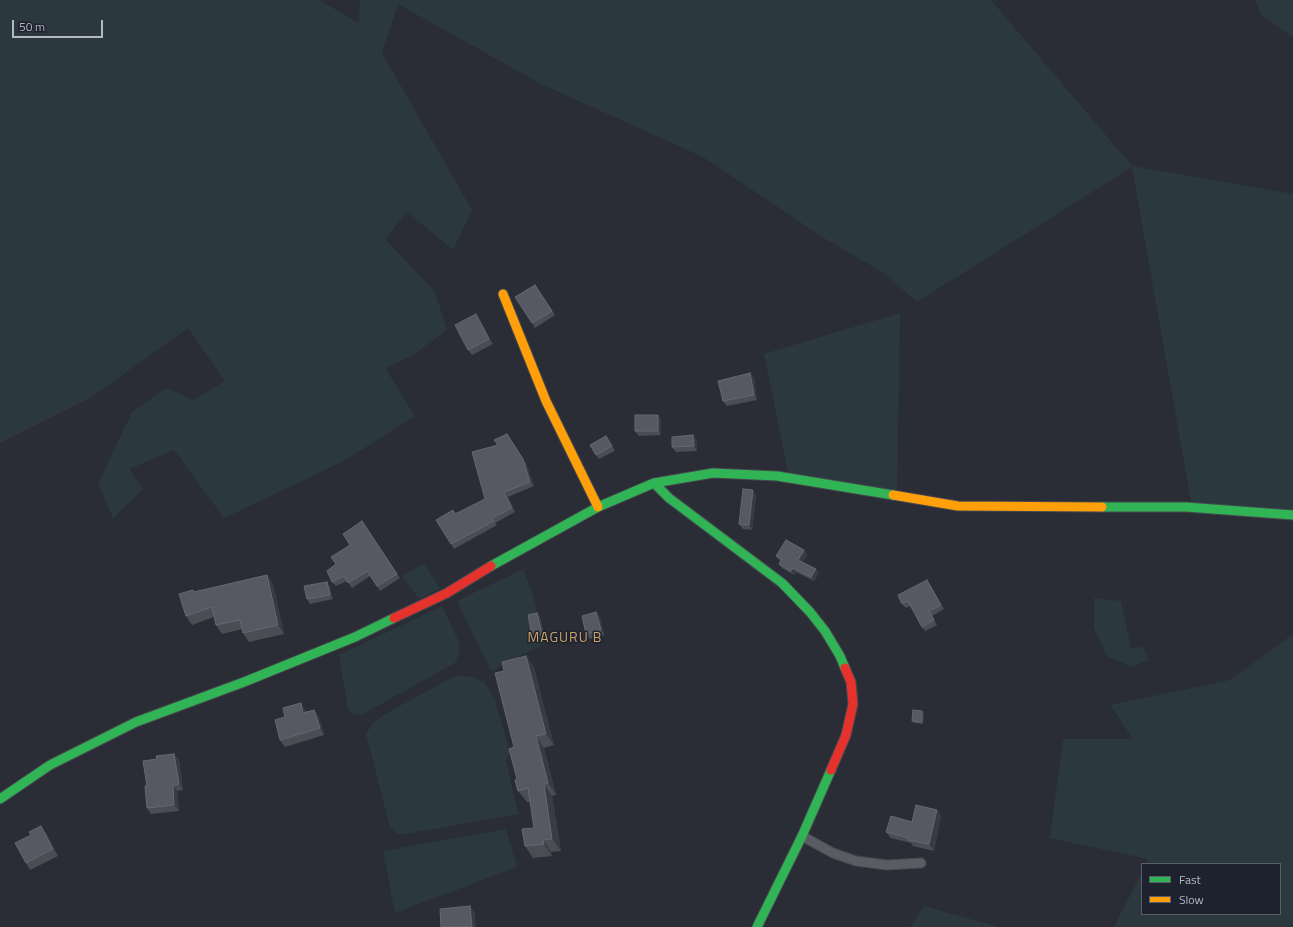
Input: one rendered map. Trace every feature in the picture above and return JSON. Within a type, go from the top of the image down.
[{"type":"street","points":[[503,294],[546,401],[598,507]]},
{"type":"street","points":[[0,799],[50,765],[136,722],[244,682],[355,637],[447,593],[504,558],[598,507],[654,483],[713,473],[777,476],[958,506],[1186,507],[1293,515]]},
{"type":"street","points":[[654,483],[669,498],[782,583],[810,612],[822,627],[840,656],[851,682],[853,704],[846,735],[802,836],[757,927]]},
{"type":"street","points":[[802,836],[833,853],[856,861],[887,865],[921,863]]},
{"type":"shaded area","points":[[0,0],[319,0],[359,23],[360,0],[991,0],[1132,166],[1293,194],[1293,513],[1193,513],[1132,167],[917,302],[882,272],[824,238],[703,157],[541,84],[398,4],[382,53],[472,210],[453,250],[407,212],[385,239],[435,292],[447,330],[412,356],[385,368],[415,416],[344,461],[224,518],[174,450],[129,469],[143,489],[113,518],[98,484],[132,412],[166,388],[194,400],[225,381],[188,328],[90,398],[0,443]]},
{"type":"shaded area","points":[[1255,0],[1293,0],[1293,37],[1261,15]]},
{"type":"shaded area","points":[[900,313],[897,493],[789,478],[764,354]]},
{"type":"shaded area","points":[[424,564],[440,588],[419,599],[402,576]]},
{"type":"shaded area","points":[[523,569],[534,597],[544,644],[491,671],[457,601]]},
{"type":"shaded area","points":[[1094,598],[1121,601],[1131,648],[1143,647],[1149,660],[1131,667],[1107,656],[1094,628]]},
{"type":"shaded area","points":[[442,606],[459,642],[459,653],[455,663],[361,715],[353,714],[348,709],[339,655]]},
{"type":"shaded area","points":[[1293,634],[1293,927],[1114,927],[1141,874],[1141,915],[1281,915],[1281,863],[1146,863],[1148,859],[1050,838],[1063,739],[1133,739],[1110,705],[1230,680]]},
{"type":"shaded area","points":[[457,675],[472,677],[485,683],[494,697],[510,752],[506,761],[518,814],[406,834],[398,834],[390,827],[366,734],[374,722],[385,714]]},
{"type":"shaded area","points":[[506,829],[517,867],[395,913],[383,851]]},
{"type":"shaded area","points":[[924,906],[952,914],[999,927],[910,927]]},
{"type":"building","points":[[535,285],[552,311],[532,323],[515,297]]},
{"type":"building","points":[[476,314],[489,339],[468,350],[455,325]]},
{"type":"building","points":[[750,373],[754,395],[723,401],[718,381]]},
{"type":"building","points":[[635,415],[658,415],[658,431],[635,431]]},
{"type":"building","points":[[507,434],[523,459],[530,482],[504,492],[512,508],[492,518],[494,521],[451,544],[436,520],[453,510],[455,514],[485,499],[472,452],[498,445],[494,440]]},
{"type":"building","points":[[693,435],[694,446],[672,447],[672,437]]},
{"type":"building","points":[[606,436],[612,446],[596,455],[590,445]]},
{"type":"building","points":[[743,489],[753,490],[749,525],[739,524]]},
{"type":"building","points":[[362,521],[397,574],[377,586],[367,571],[348,583],[344,576],[332,582],[327,571],[336,564],[331,557],[350,545],[343,534]]},
{"type":"building","points":[[786,540],[804,550],[798,560],[816,569],[811,577],[793,568],[791,571],[779,564],[782,559],[776,556]]},
{"type":"building","points":[[267,575],[278,625],[243,633],[240,620],[216,625],[212,607],[186,616],[179,594],[193,590],[194,592]]},
{"type":"building","points":[[927,580],[941,605],[929,611],[934,620],[922,627],[908,601],[902,604],[898,595]]},
{"type":"building","points":[[327,582],[330,595],[307,599],[304,586]]},
{"type":"building","points":[[596,612],[601,630],[586,634],[582,616]]},
{"type":"building","points":[[537,613],[542,634],[532,636],[528,615]]},
{"type":"building","points":[[526,656],[546,734],[536,736],[548,783],[544,784],[552,839],[543,840],[544,844],[525,846],[522,829],[534,828],[528,788],[518,791],[515,780],[517,779],[509,749],[514,747],[495,673],[504,671],[502,662]]},
{"type":"building","points":[[301,703],[303,713],[314,710],[320,728],[280,740],[275,720],[285,717],[283,708]]},
{"type":"building","points":[[913,710],[922,711],[922,722],[912,721]]},
{"type":"building","points":[[174,754],[179,784],[173,785],[174,805],[147,808],[145,786],[147,786],[143,761],[157,759],[156,756]]},
{"type":"building","points":[[916,805],[937,810],[929,844],[908,840],[909,838],[886,832],[891,816],[912,822]]},
{"type":"building","points":[[41,826],[53,849],[26,863],[15,843],[31,835],[29,832]]},
{"type":"building","points":[[470,906],[472,927],[441,927],[440,909]]},
{"type":"traffic: fast","points":[[491,566],[598,507],[654,483],[713,473],[777,476],[893,495]]},
{"type":"traffic: fast","points":[[654,483],[669,498],[782,583],[810,612],[825,631],[840,656],[845,668]]},
{"type":"traffic: fast","points":[[1102,507],[1186,507],[1293,515]]},
{"type":"traffic: fast","points":[[0,799],[50,765],[136,722],[244,682],[355,637],[394,618]]},
{"type":"traffic: fast","points":[[757,927],[802,836],[831,770]]},
{"type":"traffic: slow","points":[[503,294],[546,401],[598,507]]},
{"type":"traffic: slow","points":[[893,495],[958,506],[1102,507]]},
{"type":"traffic: jam","points":[[394,618],[447,593],[491,566]]},
{"type":"traffic: jam","points":[[831,770],[846,735],[853,704],[851,682],[845,668]]},
{"type":"district","name":"MAGURU B","points":[[565,639]]}]
